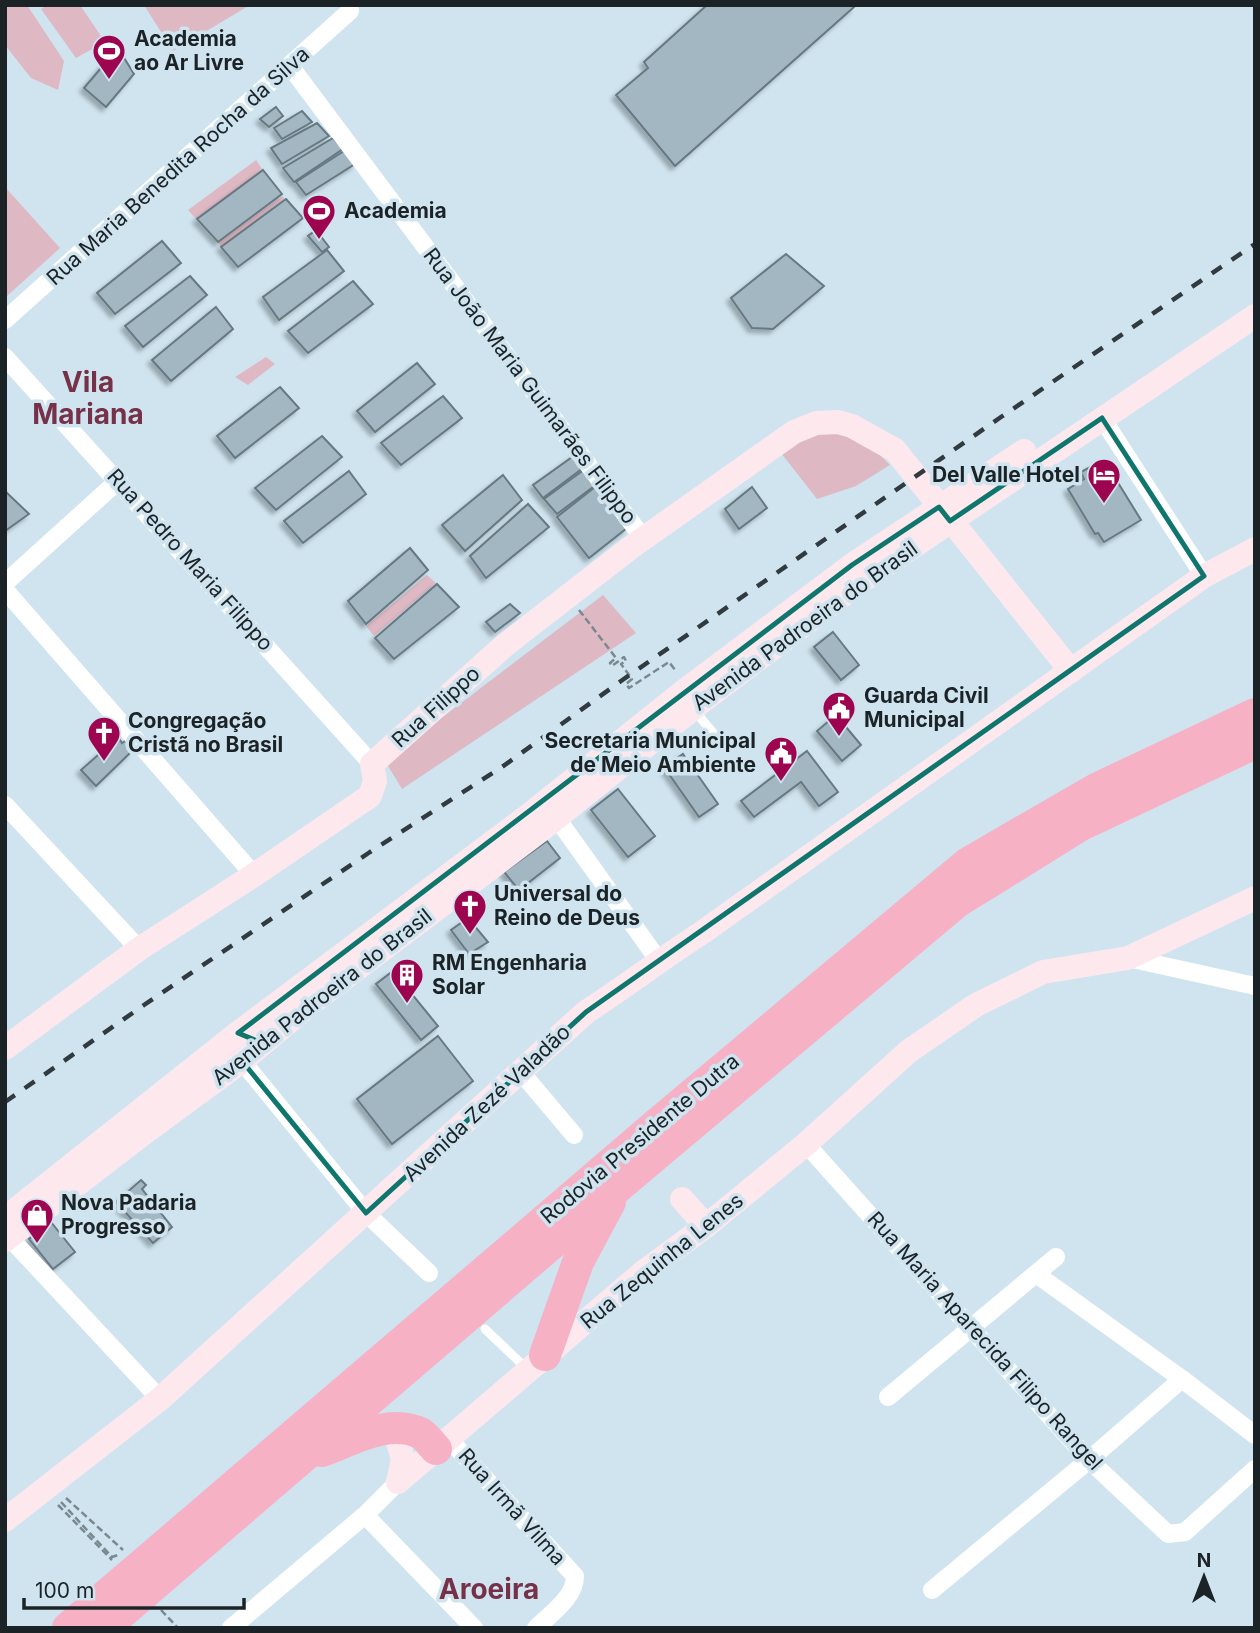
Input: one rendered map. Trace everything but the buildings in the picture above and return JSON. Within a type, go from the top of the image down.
[{"type":"highway","name":"Rodovia Presidente Dutra","points":[[68,1628],[657,1124],[968,863],[1096,789],[1255,714]]},
{"type":"highway","name":"Rodovia Presidente Dutra","points":[[104,1628],[619,1186],[957,902],[1081,825],[1255,745]]},
{"type":"highway","points":[[537,1363],[578,1262],[619,1186]]},
{"type":"highway","points":[[304,1458],[383,1429],[402,1428],[422,1433],[442,1443]]},
{"type":"street","name":"Rua Maria Benedita Rocha da Silva","points":[[5,320],[350,11]]},
{"type":"street","name":"Rua João Maria Guimarães Filippo","points":[[290,66],[643,538]]},
{"type":"street","name":"Avenida Padroeira do Brasil","points":[[7,1232],[688,688],[852,565],[1255,297]]},
{"type":"street","name":"Avenida Padroeira do Brasil","points":[[240,1047],[309,1005],[693,709],[763,660],[862,580],[1255,316]]},
{"type":"street","name":"Rua Pedro Maria Filippo","points":[[5,357],[119,480],[372,764]]},
{"type":"street","points":[[1102,418],[1204,576]]},
{"type":"street","name":"Rua Filippo","points":[[9,1038],[139,948],[254,875],[370,796],[375,781],[372,764],[505,645],[643,538],[794,432],[817,423],[838,422],[852,426],[895,450],[1070,671]]},
{"type":"street","points":[[5,583],[119,480]]},
{"type":"street","name":"Avenida Zezé Valadão","points":[[5,1520],[53,1489],[160,1399],[586,1013],[1204,576],[1255,549]]},
{"type":"street","points":[[5,590],[254,875]]},
{"type":"street","points":[[5,805],[139,948]]},
{"type":"street","points":[[556,817],[659,961]]},
{"type":"street","name":"Rua Zequinha Lenes","points":[[231,1628],[365,1515],[442,1443],[641,1274],[706,1226],[806,1144],[909,1051],[976,1005],[1043,972],[1128,958],[1255,898]]},
{"type":"street","points":[[1128,958],[1255,986]]},
{"type":"street","points":[[240,1047],[366,1213],[429,1273]]},
{"type":"street","points":[[520,1071],[573,1135]]},
{"type":"street","name":"Rua Maria Aparecida Filipo Rangel","points":[[806,1144],[1089,1460],[1168,1534],[1185,1532],[1255,1468]]},
{"type":"street","points":[[682,1199],[706,1226]]},
{"type":"street","points":[[7,1232],[160,1399]]},
{"type":"street","points":[[888,1397],[1056,1258]]},
{"type":"street","points":[[1036,1274],[1252,1433]]},
{"type":"street","points":[[932,1590],[1182,1379]]},
{"type":"street","points":[[383,1429],[396,1436],[403,1459],[398,1482]]},
{"type":"street","name":"Rua Irmã Vilma","points":[[442,1443],[575,1576],[569,1595],[536,1628]]},
{"type":"street","points":[[365,1515],[474,1628]]},
{"type":"lane","points":[[693,709],[714,734]]},
{"type":"lane","points":[[485,1329],[537,1363]]},
{"type":"path","points":[[569,596],[616,658],[610,663],[612,666],[624,657],[626,661],[621,664],[632,679],[626,684],[629,688],[638,682]]},
{"type":"path","points":[[53,1489],[125,1552],[112,1557],[53,1489]]},
{"type":"highlighted area","points":[[1102,418],[1204,576],[586,1012],[366,1213],[242,1061],[262,1043],[238,1033],[852,565],[939,507],[950,521]]},
{"type":"shaded area","points":[[5,5],[27,5],[64,61],[58,90],[31,78],[5,45]]},
{"type":"shaded area","points":[[48,5],[80,5],[105,42],[76,58],[41,9]]},
{"type":"shaded area","points":[[144,5],[250,5],[173,51]]},
{"type":"shaded area","points":[[256,160],[263,170],[196,219],[188,210]]},
{"type":"shaded area","points":[[5,187],[60,248],[7,296],[5,294]]},
{"type":"shaded area","points":[[282,196],[285,199],[221,247],[218,242]]},
{"type":"shaded area","points":[[266,357],[275,364],[248,385],[235,377]]},
{"type":"shaded area","points":[[819,427],[857,432],[890,465],[856,486],[817,499],[778,449]]},
{"type":"shaded area","points":[[427,575],[436,583],[374,636],[366,626]]},
{"type":"shaded area","points":[[603,595],[636,633],[402,789],[385,761]]},
{"type":"railway","points":[[5,1102],[370,852],[502,767],[1001,417],[1255,244]]},
{"type":"place","name":"Academia ao Ar Livre","points":[[109,81]]},
{"type":"place","name":"Academia","points":[[319,241]]},
{"type":"place","name":"Del Valle Hotel","points":[[1104,505]]},
{"type":"place","name":"Guarda Civil Municipal","points":[[839,738]]},
{"type":"place","name":"Congregação Cristã no Brasil","points":[[104,763]]},
{"type":"place","name":"Secretaria Municipal de Meio Ambiente","points":[[781,783]]},
{"type":"place","name":"Universal do Reino de Deus","points":[[470,936]]},
{"type":"place","name":"RM Engenharia Solar","points":[[407,1005]]},
{"type":"place","name":"Nova Padaria Progresso","points":[[37,1245]]},
{"type":"district","name":"Vila Mariana","points":[[88,398]]},
{"type":"district","name":"Aroeira","points":[[489,1589]]}]
